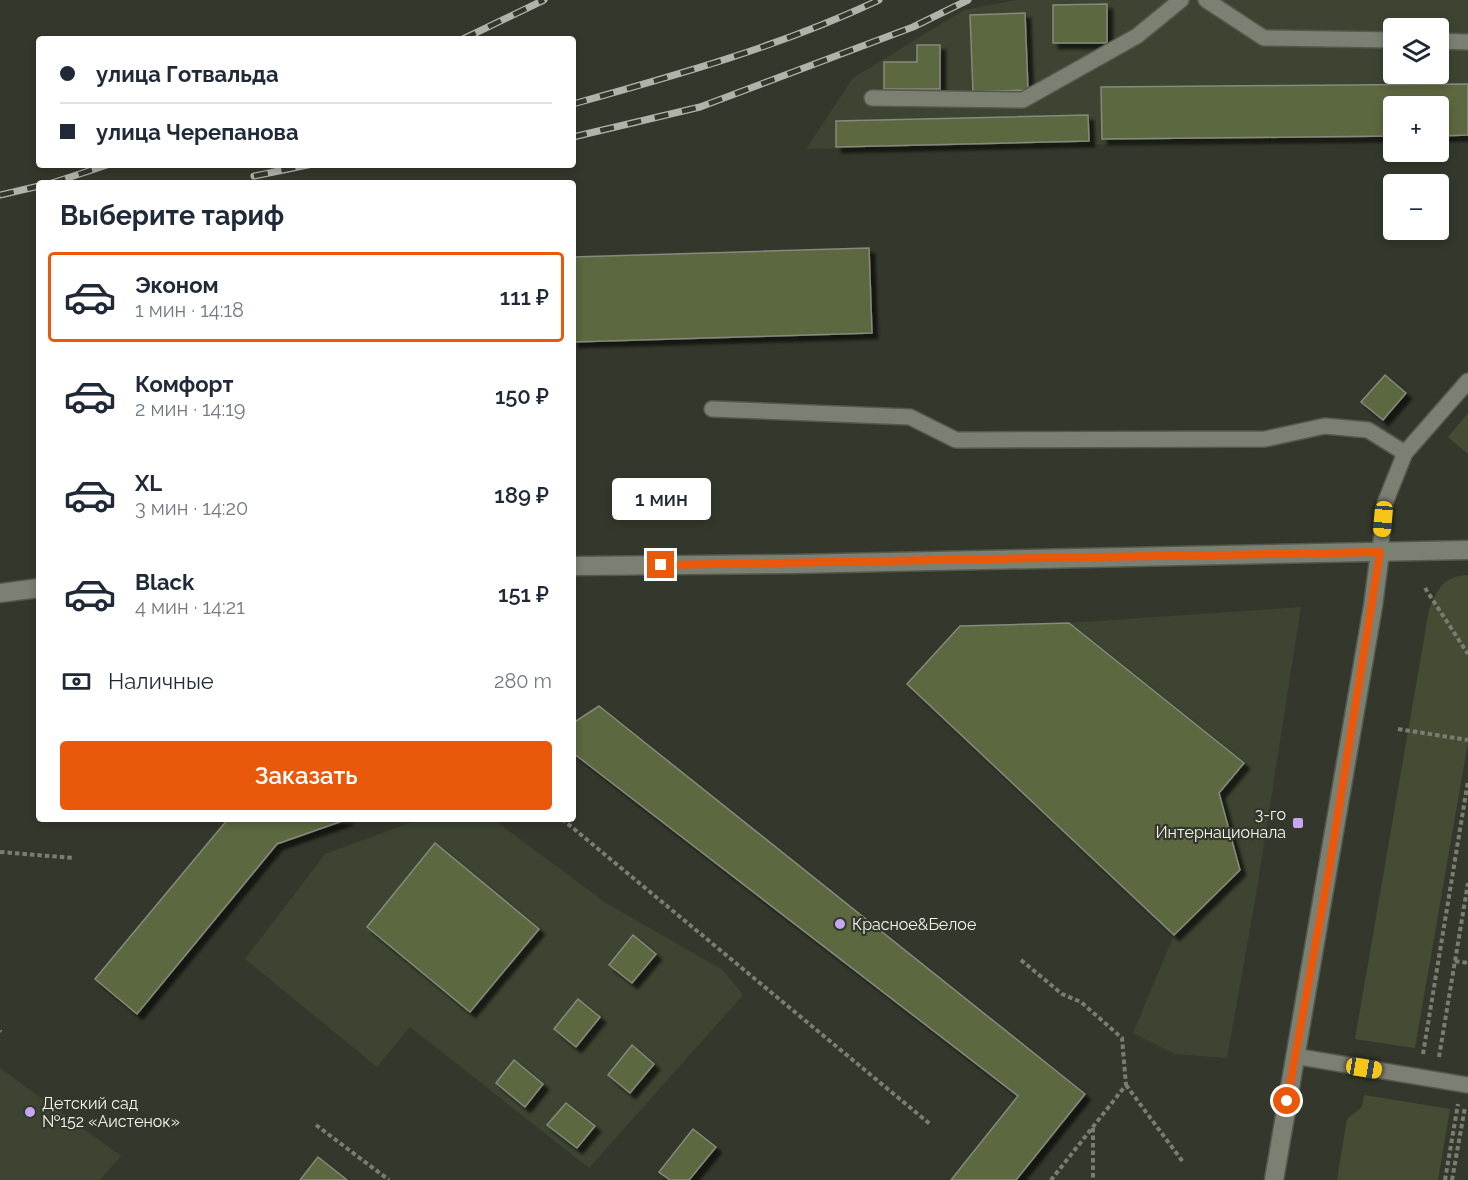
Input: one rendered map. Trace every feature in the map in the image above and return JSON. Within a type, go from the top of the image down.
[{"type":"main road","points":[[576,566],[805,564],[1468,550]]},
{"type":"main road","points":[[1274,1180],[1294,1056],[1329,870],[1380,552]]},
{"type":"main road","points":[[0,593],[36,588]]},
{"type":"lane","points":[[872,98],[1023,100],[1137,36],[1181,0]]},
{"type":"lane","points":[[1206,0],[1264,38],[1383,40]]},
{"type":"lane","points":[[1449,41],[1468,42]]},
{"type":"lane","points":[[1380,552],[1385,503],[1405,453],[1468,381]]},
{"type":"lane","points":[[712,409],[910,417],[956,440],[1265,439],[1325,426],[1368,430],[1405,453]]},
{"type":"lane","points":[[1294,1056],[1466,1091]]},
{"type":"path","points":[[1425,588],[1468,654]]},
{"type":"path","points":[[1398,729],[1468,741]]},
{"type":"path","points":[[1422,1055],[1468,781]]},
{"type":"path","points":[[566,822],[930,1124]]},
{"type":"path","points":[[0,852],[74,858]]},
{"type":"path","points":[[1439,1057],[1468,886]]},
{"type":"path","points":[[1021,960],[1062,994],[1081,1002],[1122,1038],[1126,1085],[1183,1162]]},
{"type":"path","points":[[1455,960],[1468,963]]},
{"type":"path","points":[[1051,1180],[1126,1085]]},
{"type":"path","points":[[1445,1180],[1459,1102],[1466,1091]]},
{"type":"path","points":[[1452,1180],[1466,1104]]},
{"type":"path","points":[[316,1125],[389,1180]]},
{"type":"path","points":[[1092,1127],[1093,1180]]},
{"type":"shaded area","points":[[1016,0],[1468,0],[1468,139],[1449,139],[1449,96],[1383,96],[1383,140],[806,149],[853,78],[964,10]]},
{"type":"shaded area","points":[[1468,413],[1468,454],[1448,437]]},
{"type":"shaded area","points":[[1468,575],[1468,742],[1415,1048],[1355,1039],[1429,610],[1442,585],[1453,578]]},
{"type":"shaded area","points":[[1301,607],[1256,895],[1227,1058],[1175,1054],[1133,1033],[1174,935],[907,684],[960,626],[1069,623]]},
{"type":"shaded area","points":[[412,822],[497,822],[606,903],[723,970],[743,995],[589,1168],[410,1027],[377,1067],[245,959],[325,854]]},
{"type":"shaded area","name":"Детский сад №152 «Аистенок»","points":[[0,1068],[121,1156],[100,1180],[0,1180]]},
{"type":"shaded area","points":[[1364,1095],[1450,1109],[1438,1180],[1337,1180],[1347,1119],[1362,1107]]},
{"type":"building","points":[[1107,4],[1107,43],[1053,43],[1053,5]]},
{"type":"building","points":[[1025,13],[1028,90],[973,92],[970,15]]},
{"type":"building","points":[[917,45],[940,45],[940,89],[884,89],[884,62],[917,62]]},
{"type":"building","points":[[1468,84],[1468,135],[1449,136],[1449,96],[1383,96],[1383,136],[1102,139],[1101,87]]},
{"type":"building","points":[[1088,115],[1089,141],[836,147],[836,121]]},
{"type":"building","points":[[869,248],[872,333],[576,342],[576,257]]},
{"type":"building","points":[[1385,375],[1406,393],[1383,420],[1361,402]]},
{"type":"building","points":[[1069,623],[1244,763],[1219,793],[1240,870],[1174,935],[907,684],[960,626]]},
{"type":"building","points":[[599,706],[1085,1094],[1016,1180],[951,1180],[1018,1096],[576,755],[576,721]]},
{"type":"building","points":[[226,822],[339,822],[277,844],[137,1014],[95,979]]},
{"type":"building","points":[[435,843],[539,929],[470,1012],[367,927]]},
{"type":"building","points":[[633,935],[656,954],[632,983],[609,965]]},
{"type":"building","points":[[578,999],[600,1017],[576,1047],[554,1029]]},
{"type":"building","points":[[632,1045],[654,1064],[630,1093],[608,1075]]},
{"type":"building","points":[[514,1060],[543,1084],[525,1107],[496,1083]]},
{"type":"building","points":[[566,1103],[595,1126],[577,1148],[547,1125]]},
{"type":"building","points":[[693,1129],[716,1147],[689,1180],[670,1180],[659,1172]]},
{"type":"building","points":[[318,1157],[347,1180],[300,1180]]},
{"type":"railway","points":[[469,36],[544,0]]},
{"type":"railway","points":[[576,103],[767,45],[879,0]]},
{"type":"railway","points":[[576,136],[700,107],[913,27],[968,0]]},
{"type":"railway","points":[[61,180],[98,168]]},
{"type":"railway","points":[[254,176],[293,168]]},
{"type":"railway","points":[[0,195],[36,187]]},
{"type":"place","name":"3-го Интернационала","points":[[1298,823]]},
{"type":"place","name":"Красное&Белое","points":[[840,924]]},
{"type":"place","name":"Детский сад №152 «Аистенок»","points":[[30,1112]]},
{"type":"route","points":[[661,565],[1380,552],[1329,870],[1287,1101]]}]
